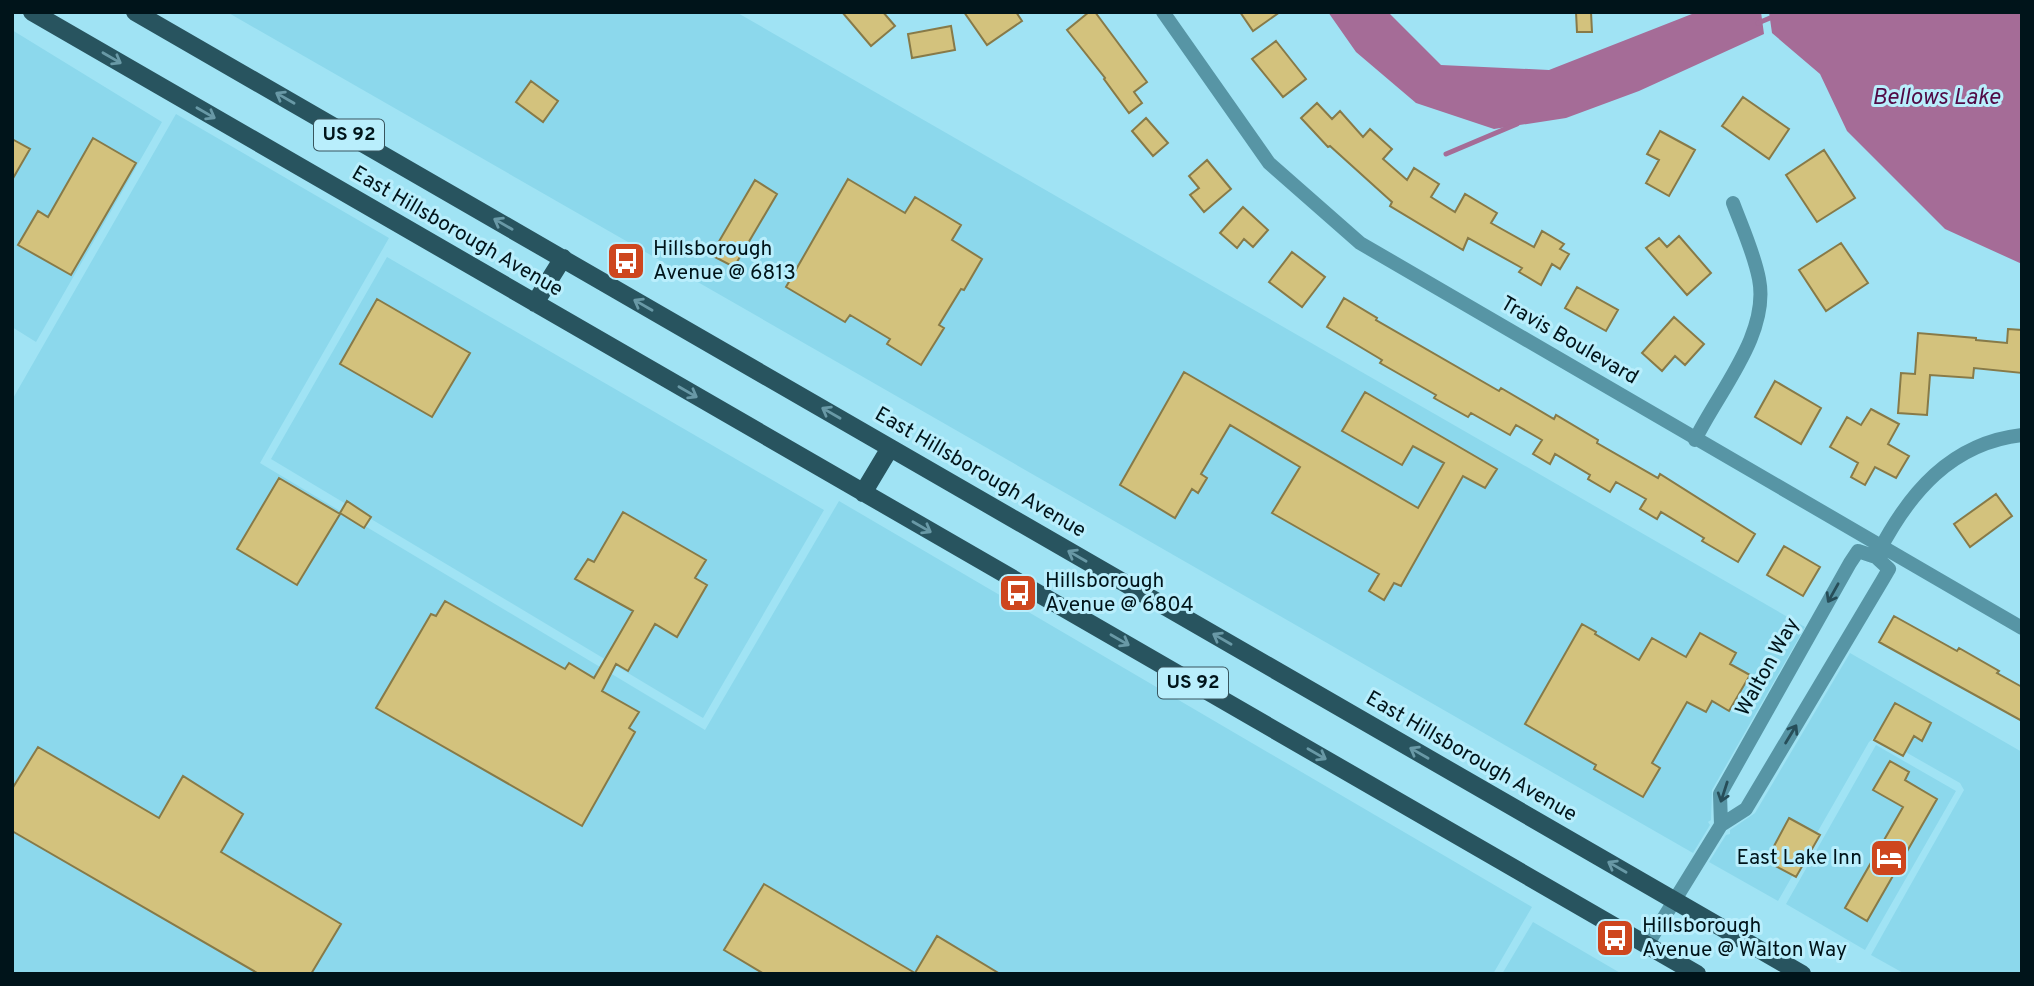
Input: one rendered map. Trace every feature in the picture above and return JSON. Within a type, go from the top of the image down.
[{"type":"main road","name":"East Hillsborough Avenue","points":[[32,12],[1697,974]]},
{"type":"main road","name":"East Hillsborough Avenue","points":[[135,12],[1802,974]]},
{"type":"main road","points":[[535,303],[563,258]]},
{"type":"main road","points":[[863,493],[890,447]]},
{"type":"street","name":"Travis Boulevard","points":[[1163,12],[1269,163],[1360,243],[1879,551],[2022,628]]},
{"type":"street","points":[[1695,440],[1759,321],[1760,280],[1733,202]]},
{"type":"street","points":[[1879,551],[1919,490],[1937,470],[1969,449],[2022,435]]},
{"type":"street","name":"Walton Way","points":[[1647,945],[1721,825],[1746,809],[1882,582],[1889,569],[1879,551],[1858,551],[1850,563],[1720,794],[1721,825]]},
{"type":"shaded area","points":[[227,12],[736,12],[1805,627],[1712,790],[1711,820],[1708,822],[1710,825],[1693,853]]},
{"type":"shaded area","points":[[12,30],[162,122],[36,342],[12,327]]},
{"type":"shaded area","points":[[176,114],[389,238],[260,463],[705,730],[839,501],[1532,907],[1493,974],[12,974],[12,400]]},
{"type":"shaded area","points":[[387,257],[824,510],[703,718],[271,459]]},
{"type":"shaded area","points":[[1850,653],[2022,752],[2022,974],[1905,974],[1871,955],[1964,790],[1960,783],[1881,738],[1875,737],[1869,742],[1778,901],[1709,862],[1726,835],[1730,834],[1730,830],[1755,813]]},
{"type":"shaded area","points":[[1876,745],[1956,791],[1865,950],[1786,904]]},
{"type":"shaded area","points":[[1533,922],[1622,974],[1502,974]]},
{"type":"water","points":[[1328,12],[1388,12],[1441,65],[1549,70],[1697,12],[1761,12],[1764,34],[1639,91],[1566,118],[1494,129],[1416,103],[1356,52]]},
{"type":"water","name":"Bellows Lake","points":[[1769,12],[2022,12],[2022,264],[1945,229],[1847,131],[1820,74],[1772,33]]},
{"type":"building","points":[[842,12],[883,12],[895,26],[871,46]]},
{"type":"building","points":[[964,12],[1016,12],[1022,21],[987,45]]},
{"type":"building","points":[[1089,12],[1095,12],[1147,82],[1134,92],[1142,103],[1129,113],[1067,30]]},
{"type":"building","points":[[1240,12],[1280,12],[1253,31]]},
{"type":"building","points":[[1576,12],[1591,12],[1592,32],[1577,32]]},
{"type":"building","points":[[951,26],[955,50],[912,58],[908,34]]},
{"type":"building","points":[[1276,41],[1306,79],[1283,97],[1252,59]]},
{"type":"building","points":[[531,81],[558,101],[543,122],[516,102]]},
{"type":"building","points":[[1743,97],[1789,129],[1769,159],[1722,126]]},
{"type":"building","points":[[1317,103],[1332,119],[1340,111],[1363,137],[1370,129],[1392,149],[1383,159],[1407,180],[1414,168],[1439,184],[1431,197],[1455,212],[1465,194],[1497,213],[1491,223],[1534,247],[1542,231],[1564,244],[1560,249],[1569,254],[1560,269],[1552,264],[1541,285],[1519,272],[1522,268],[1468,238],[1463,250],[1390,206],[1392,202],[1328,147],[1301,118]]},
{"type":"building","points":[[1146,118],[1168,143],[1153,156],[1132,131]]},
{"type":"building","points":[[1660,131],[1695,150],[1669,196],[1646,183],[1659,160],[1647,154]]},
{"type":"building","points":[[93,138],[136,163],[71,275],[18,245],[38,211],[48,217]]},
{"type":"building","points":[[12,139],[30,149],[12,180]]},
{"type":"building","points":[[1824,150],[1855,198],[1817,222],[1786,175]]},
{"type":"building","points":[[1207,160],[1231,189],[1204,212],[1190,195],[1199,188],[1189,176]]},
{"type":"building","points":[[848,179],[905,213],[915,197],[961,225],[952,240],[982,259],[939,325],[944,328],[921,365],[887,344],[890,339],[850,315],[845,322],[786,287]]},
{"type":"building","points":[[755,180],[777,194],[734,267],[711,255]]},
{"type":"building","points":[[1243,207],[1268,230],[1253,247],[1244,239],[1237,248],[1220,233]]},
{"type":"building","points":[[1679,236],[1711,273],[1687,295],[1646,248],[1659,238],[1667,247]]},
{"type":"building","points":[[1841,243],[1868,283],[1826,311],[1799,270]]},
{"type":"building","points":[[1292,252],[1325,277],[1302,307],[1269,282]]},
{"type":"building","points":[[1577,287],[1618,310],[1606,331],[1565,308]]},
{"type":"building","points":[[1344,298],[1377,318],[1376,320],[1499,391],[1501,388],[1554,419],[1556,415],[1598,440],[1597,443],[1658,478],[1660,474],[1755,534],[1738,562],[1661,512],[1657,519],[1640,509],[1646,499],[1616,482],[1610,492],[1588,479],[1590,475],[1555,454],[1550,464],[1533,454],[1542,440],[1516,425],[1510,435],[1471,413],[1468,417],[1380,363],[1382,360],[1327,327]]},
{"type":"building","points":[[377,299],[470,353],[432,417],[340,364]]},
{"type":"building","points":[[1674,317],[1704,344],[1685,365],[1675,356],[1662,371],[1642,353]]},
{"type":"building","points":[[2008,329],[2022,330],[2022,373],[1974,368],[1973,378],[1930,375],[1927,415],[1898,413],[1901,373],[1915,374],[1918,333],[2007,343]]},
{"type":"building","points":[[1184,372],[1418,508],[1444,463],[1413,446],[1402,465],[1342,431],[1365,392],[1497,469],[1485,488],[1463,476],[1401,586],[1394,583],[1384,600],[1369,591],[1379,574],[1272,513],[1300,467],[1230,425],[1201,474],[1207,478],[1198,493],[1192,489],[1175,518],[1120,485]]},
{"type":"building","points":[[1775,381],[1821,408],[1801,444],[1755,417]]},
{"type":"building","points":[[1871,409],[1899,424],[1888,444],[1909,456],[1896,478],[1875,467],[1865,485],[1851,477],[1858,463],[1830,447],[1847,417],[1861,425]]},
{"type":"building","points":[[279,478],[340,514],[297,585],[237,549]]},
{"type":"building","points":[[1996,494],[2012,516],[1970,547],[1954,524]]},
{"type":"building","points":[[347,501],[371,517],[364,528],[340,513]]},
{"type":"building","points":[[623,512],[706,560],[695,578],[707,585],[677,637],[655,624],[628,671],[616,664],[602,691],[639,712],[629,728],[635,732],[582,826],[376,708],[431,614],[436,616],[445,601],[565,669],[569,663],[594,678],[633,611],[575,579],[588,559],[594,562]]},
{"type":"building","points":[[1784,546],[1820,567],[1803,596],[1767,575]]},
{"type":"building","points":[[1894,616],[1957,651],[1959,648],[2022,687],[2022,721],[1879,642]]},
{"type":"building","points":[[1582,624],[1639,660],[1652,638],[1686,657],[1700,633],[1736,653],[1730,664],[1750,675],[1729,711],[1712,701],[1706,712],[1687,702],[1652,763],[1660,768],[1643,797],[1594,769],[1596,765],[1525,724]]},
{"type":"building","points":[[1895,703],[1931,723],[1922,741],[1914,736],[1903,756],[1874,740]]},
{"type":"building","points":[[38,747],[159,818],[183,776],[243,814],[221,852],[341,924],[311,974],[259,974],[12,831],[12,789]]},
{"type":"building","name":"East Lake Inn","points":[[1890,761],[1909,772],[1905,780],[1937,799],[1867,921],[1845,908],[1903,807],[1873,790]]},
{"type":"building","points":[[1789,818],[1820,835],[1796,877],[1766,861]]},
{"type":"building","points":[[764,884],[915,973],[937,936],[1000,974],[764,974],[724,950]]},
{"type":"waterway","points":[[1758,23],[1770,18]]},
{"type":"waterway","points":[[1446,154],[1517,124]]},
{"type":"place","name":"Hillsborough Avenue @ 6813","points":[[626,261]]},
{"type":"place","name":"Hillsborough Avenue @ 6804","points":[[1018,593]]},
{"type":"place","name":"East Lake Inn","points":[[1889,858]]},
{"type":"place","name":"Hillsborough Avenue @ Walton Way","points":[[1615,938]]}]
